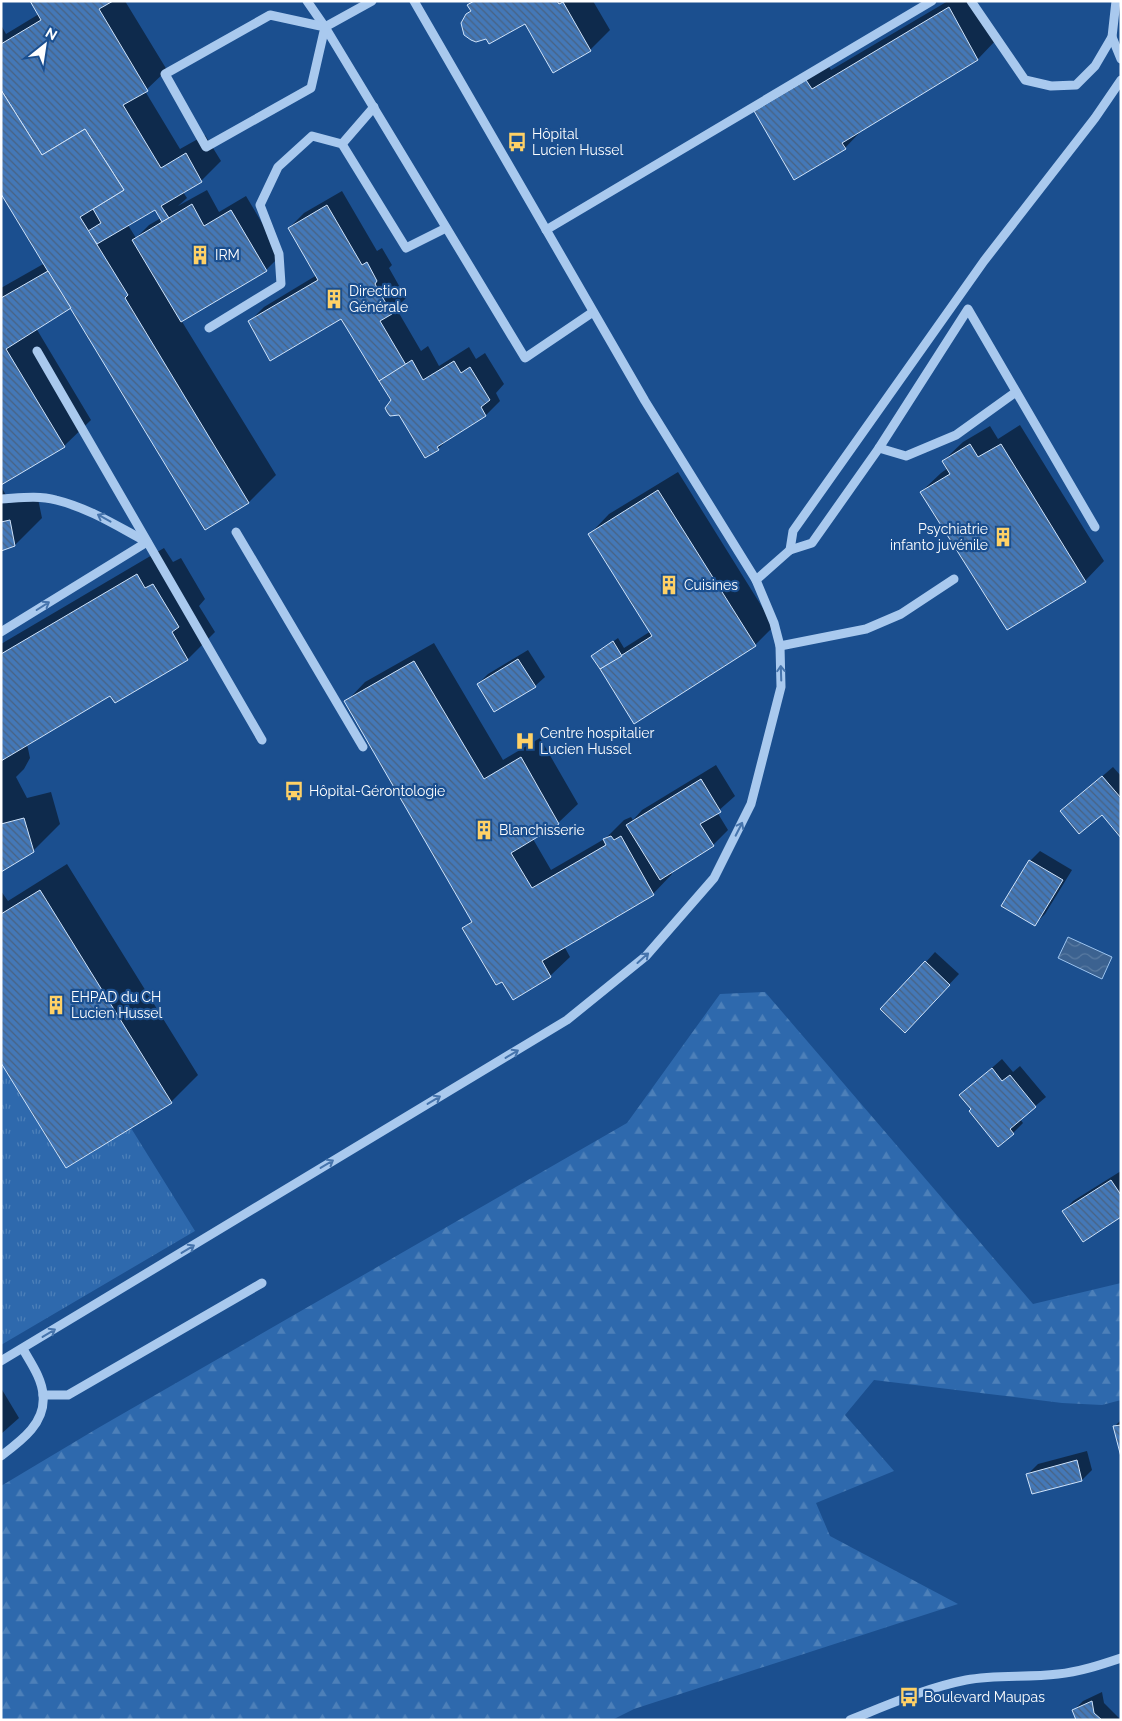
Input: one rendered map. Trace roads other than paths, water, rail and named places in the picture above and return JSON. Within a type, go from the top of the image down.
[{"type":"street","points":[[307,1],[374,107],[524,358],[593,312]]},
{"type":"street","points":[[325,27],[311,88],[206,147],[165,74],[270,15],[325,27],[372,1]]},
{"type":"street","points":[[3,1359],[567,1020],[646,956],[714,878],[751,804],[781,687],[780,646],[774,623],[756,580],[645,401],[414,1]]},
{"type":"street","points":[[546,230],[932,1]]},
{"type":"street","points":[[971,1],[1025,80],[1051,86],[1076,85],[1095,66],[1112,37],[1116,1]]},
{"type":"street","points":[[1112,37],[1121,59]]},
{"type":"street","points":[[790,550],[794,531],[799,523],[984,261],[1095,118],[1121,80]]},
{"type":"street","points":[[342,144],[374,107]]},
{"type":"street","points":[[208,328],[281,284],[279,254],[260,204],[278,167],[312,136],[342,144],[406,248],[446,228]]},
{"type":"street","points":[[756,580],[790,550],[812,542],[879,448],[968,308],[1095,527]]},
{"type":"street","points":[[36,350],[262,740]]},
{"type":"street","points":[[879,448],[906,456],[956,435],[1016,392]]},
{"type":"street","points":[[1,499],[29,497],[54,499],[92,512],[147,542]]},
{"type":"street","points":[[236,532],[362,747]]},
{"type":"street","points":[[1,632],[147,542]]},
{"type":"street","points":[[780,646],[866,629],[901,614],[954,579]]},
{"type":"street","points":[[43,1395],[68,1395],[262,1283]]},
{"type":"street","points":[[1,1456],[25,1438],[40,1417],[43,1395],[37,1374],[22,1348]]},
{"type":"street","points":[[850,1720],[909,1697],[966,1680],[1058,1674],[1088,1669],[1121,1658]]},
{"type":"water","points":[[1068,937],[1112,957],[1102,979],[1058,958]]},
{"type":"place","name":"Hôpital Lucien Hussel","points":[[517,142]]},
{"type":"place","name":"IRM","points":[[200,255]]},
{"type":"place","name":"Direction Générale","points":[[334,299]]},
{"type":"place","name":"Psychiatrie infanto juvénile","points":[[1003,537]]},
{"type":"place","name":"Cuisines","points":[[669,585]]},
{"type":"place","name":"Centre hospitalier Lucien Hussel","points":[[525,741]]},
{"type":"place","name":"Hôpital-Gérontologie","points":[[294,791]]},
{"type":"place","name":"Blanchisserie","points":[[484,830]]},
{"type":"place","name":"EHPAD du CH Lucien Hussel","points":[[56,1005]]},
{"type":"place","name":"Boulevard Maupas","points":[[909,1697]]}]
